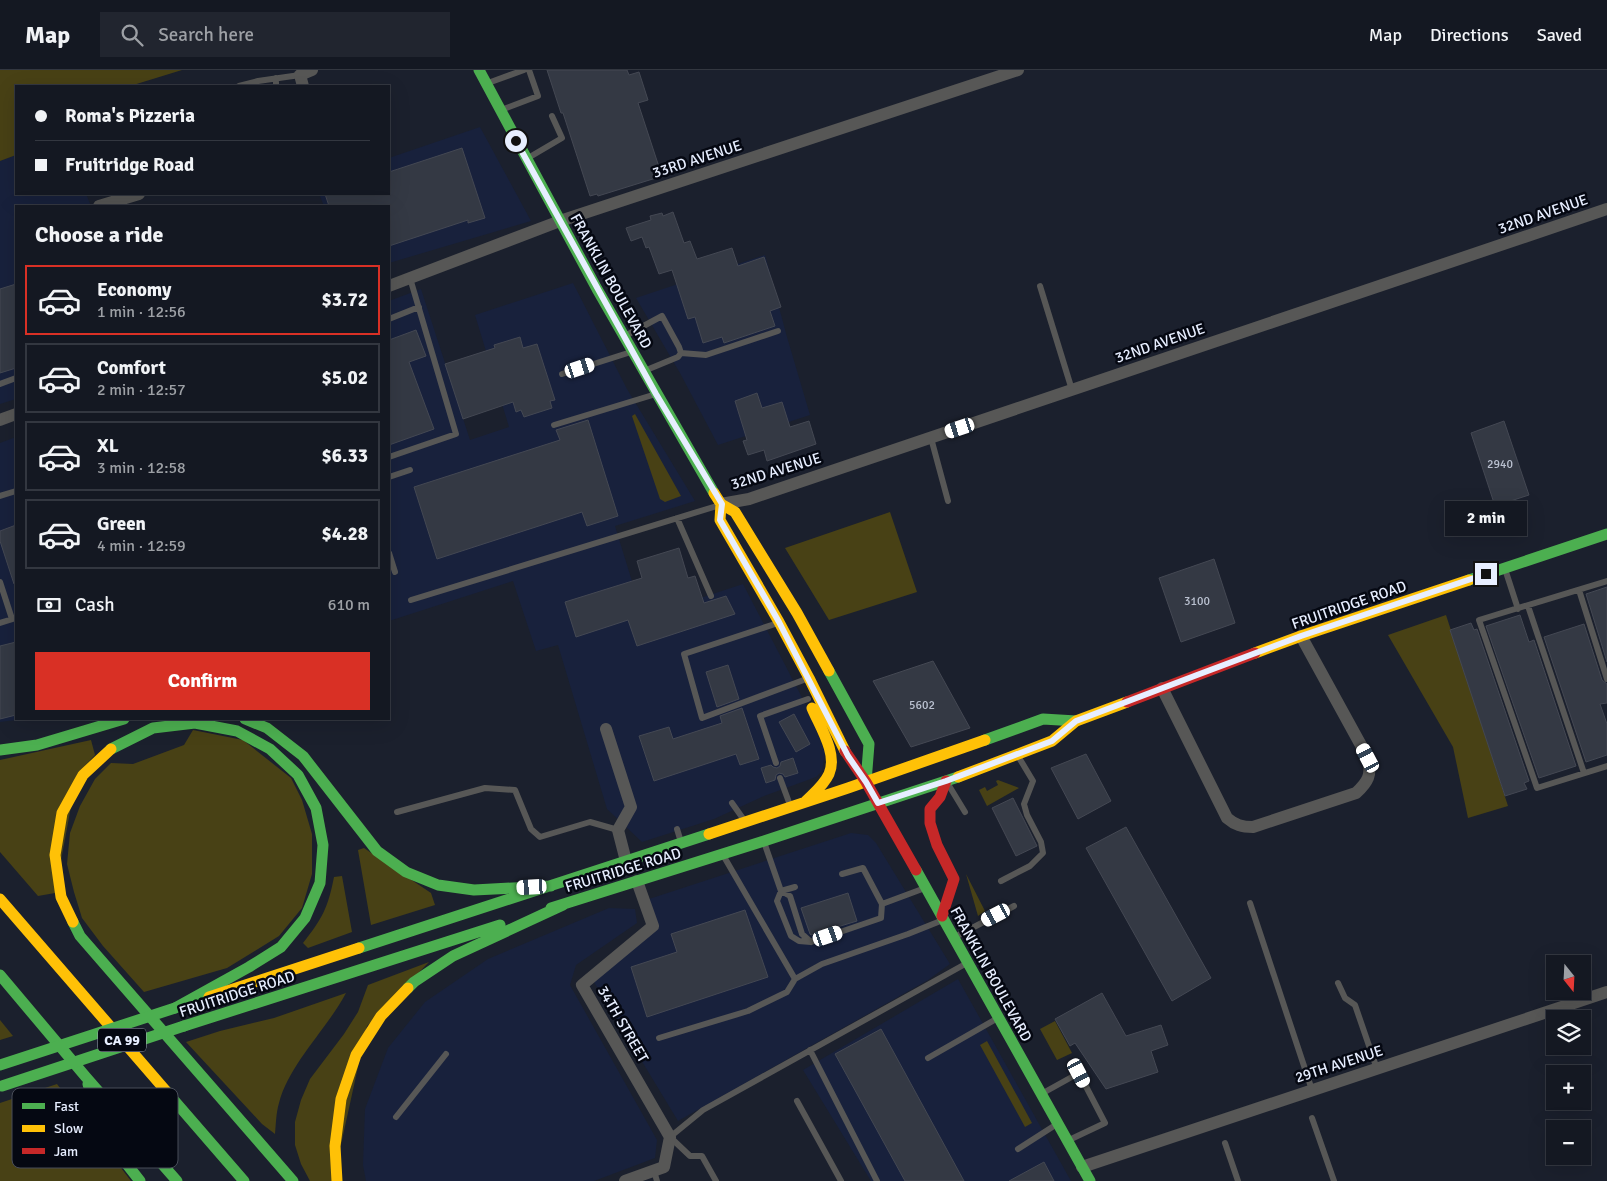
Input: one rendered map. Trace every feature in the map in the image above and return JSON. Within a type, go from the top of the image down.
[{"type":"main road","name":"FRANKLIN BOULEVARD","points":[[479,70],[656,394],[722,504],[735,512],[786,596],[869,744],[866,782]]},
{"type":"main road","name":"FRANKLIN BOULEVARD","points":[[722,504],[720,520],[779,622],[848,756],[866,782],[926,887],[1090,1181]]},
{"type":"main road","name":"FRUITRIDGE ROAD","points":[[1,1087],[184,1026],[946,781],[1052,741],[1076,721],[1301,636],[1607,534]]},
{"type":"main road","points":[[806,801],[828,775],[832,766],[830,753],[808,699],[809,678]]},
{"type":"main road","name":"FRUITRIDGE ROAD","points":[[0,1065],[866,782],[1043,719],[1076,721]]},
{"type":"main road","points":[[0,750],[37,746],[121,720]]},
{"type":"main road","points":[[248,720],[268,728],[303,756],[377,851],[406,872],[438,885],[474,890],[551,886]]},
{"type":"main road","points":[[175,1008],[281,947],[305,918],[320,883],[323,845],[316,808],[298,775],[270,748],[237,731],[195,723],[152,728],[114,746],[83,775],[62,813],[55,855],[61,897],[80,936],[293,1181]]},
{"type":"main road","points":[[943,918],[954,879],[937,845],[930,823],[930,809],[940,797],[946,781]]},
{"type":"main road","name":"CA 99","points":[[0,898],[164,1088]]},
{"type":"main road","points":[[337,1181],[335,1146],[341,1099],[356,1055],[381,1016],[414,982],[453,956],[563,905]]},
{"type":"main road","points":[[0,975],[96,1088]]},
{"type":"main road","points":[[85,1076],[89,1088]]},
{"type":"main road","name":"CA 99","points":[[178,1104],[244,1181]]},
{"type":"main road","points":[[130,1168],[140,1181]]},
{"type":"main road","points":[[166,1168],[177,1181]]},
{"type":"street","name":"33RD AVENUE","points":[[390,286],[560,221],[1018,70]]},
{"type":"street","points":[[102,205],[135,195]]},
{"type":"street","name":"32ND AVENUE","points":[[722,504],[750,499],[1607,210]]},
{"type":"street","points":[[0,420],[15,414]]},
{"type":"street","points":[[1162,688],[1227,818],[1234,824],[1243,827],[1253,827],[1356,793],[1365,784],[1370,774],[1368,758],[1301,636]]},
{"type":"street","points":[[606,729],[631,807],[618,830],[626,861]]},
{"type":"street","name":"34TH STREET","points":[[637,881],[653,926],[582,985],[670,1137]]},
{"type":"street","name":"29TH AVENUE","points":[[1082,1167],[1607,992]]},
{"type":"street","points":[[625,1181],[656,1176],[664,1167],[670,1137]]},
{"type":"lane","points":[[486,83],[524,70]]},
{"type":"lane","points":[[500,110],[538,96],[529,70]]},
{"type":"lane","points":[[243,85],[276,78],[305,77]]},
{"type":"lane","points":[[276,78],[276,85]]},
{"type":"lane","points":[[526,159],[562,138],[552,116]]},
{"type":"lane","points":[[390,457],[456,434],[410,278]]},
{"type":"lane","points":[[1040,286],[1072,390]]},
{"type":"lane","points":[[390,318],[419,307]]},
{"type":"lane","points":[[624,336],[662,316],[681,353]]},
{"type":"lane","points":[[681,353],[706,355],[778,331]]},
{"type":"lane","points":[[562,374],[632,352]]},
{"type":"lane","points":[[644,372],[678,357],[681,353]]},
{"type":"lane","points":[[0,384],[15,378]]},
{"type":"lane","points":[[554,425],[656,394]]},
{"type":"lane","points":[[931,438],[948,501]]},
{"type":"lane","points":[[390,477],[410,470]]},
{"type":"lane","points":[[0,496],[15,491]]},
{"type":"lane","points":[[411,600],[722,504]]},
{"type":"lane","points":[[677,518],[711,596]]},
{"type":"lane","points":[[390,556],[395,572]]},
{"type":"lane","points":[[1504,568],[1518,609]]},
{"type":"lane","points":[[1607,581],[1479,620],[1538,788],[1607,766]]},
{"type":"lane","points":[[0,582],[14,618],[0,623]]},
{"type":"lane","points":[[1579,590],[1607,679]]},
{"type":"lane","points":[[1528,606],[1584,773]]},
{"type":"lane","points":[[779,622],[684,654],[702,718],[809,678]]},
{"type":"lane","points":[[776,763],[760,716],[808,699]]},
{"type":"lane","points":[[1001,881],[1030,866],[1043,853],[1041,842],[1027,815],[1024,804],[1033,781],[1017,754]]},
{"type":"lane","points":[[780,778],[790,806]]},
{"type":"lane","points":[[946,781],[965,812]]},
{"type":"lane","points":[[397,812],[485,788],[515,790],[531,829],[540,837],[590,822],[618,830]]},
{"type":"lane","points":[[732,803],[745,821]]},
{"type":"lane","points":[[677,829],[681,842]]},
{"type":"lane","points":[[764,841],[781,890],[790,896],[802,934],[811,942]]},
{"type":"lane","points":[[722,854],[795,978]]},
{"type":"lane","points":[[781,890],[777,901],[791,936],[800,941],[811,942],[881,918],[882,904],[863,868],[842,874]]},
{"type":"lane","points":[[781,890],[795,886]]},
{"type":"lane","points":[[882,904],[926,887]]},
{"type":"lane","points":[[1250,903],[1312,1090]]},
{"type":"lane","points":[[954,937],[1014,906]]},
{"type":"lane","points":[[659,1038],[748,1011],[787,992],[795,978],[822,964],[908,934],[943,918]]},
{"type":"lane","points":[[716,1181],[702,1156],[690,1156],[670,1137],[703,1110],[968,962]]},
{"type":"lane","points":[[1338,982],[1344,998],[1355,1005],[1377,1069]]},
{"type":"lane","points":[[928,1058],[999,1018]]},
{"type":"lane","points":[[810,1050],[877,1181]]},
{"type":"lane","points":[[396,1117],[446,1054]]},
{"type":"lane","points":[[1042,1094],[1079,1073],[1105,1123],[1068,1141]]},
{"type":"lane","points":[[797,1101],[841,1181]]},
{"type":"lane","points":[[1312,1118],[1334,1181]]},
{"type":"lane","points":[[1018,1149],[1058,1124]]},
{"type":"lane","points":[[1225,1144],[1238,1181]]},
{"type":"shaded area","points":[[0,70],[182,70],[133,85],[15,85],[15,155],[0,161]]},
{"type":"shaded area","points":[[480,127],[531,221],[390,263],[390,205],[324,205],[319,195],[390,195],[390,158]]},
{"type":"shaded area","points":[[15,155],[15,195],[86,195],[91,205],[15,205],[15,399],[0,404],[0,161]]},
{"type":"shaded area","points":[[765,255],[810,415],[718,445],[680,373],[636,298]]},
{"type":"shaded area","points":[[573,283],[627,389],[695,501],[615,526],[643,617],[743,584],[809,711],[825,752],[822,771],[816,777],[764,796],[714,819],[642,842],[607,809],[558,645],[536,651],[513,581],[390,621],[390,301],[421,289],[470,440],[509,427],[475,315]]},
{"type":"shaded area","points":[[635,414],[681,496],[665,502],[660,499],[632,416]]},
{"type":"shaded area","points":[[15,437],[16,720],[0,722],[0,443]]},
{"type":"shaded area","points":[[890,512],[917,592],[829,620],[785,548]]},
{"type":"shaded area","points":[[1446,615],[1508,806],[1468,818],[1453,747],[1388,635]]},
{"type":"shaded area","points":[[193,730],[243,740],[291,778],[302,800],[312,834],[312,874],[302,908],[279,936],[227,968],[144,992],[103,946],[82,918],[67,864],[70,833],[80,806],[95,779],[111,763],[133,764],[184,745]]},
{"type":"shaded area","points":[[91,740],[95,755],[77,774],[55,893],[38,896],[0,852],[0,760]]},
{"type":"shaded area","points":[[998,780],[1019,788],[987,806],[979,790],[985,787],[987,791],[998,785],[996,781]]},
{"type":"shaded area","points":[[851,833],[868,835],[876,843],[950,964],[928,980],[678,1121],[594,982],[657,929],[649,899]]},
{"type":"shaded area","points":[[364,848],[431,893],[435,905],[371,925],[358,850]]},
{"type":"shaded area","points":[[966,874],[985,911],[978,916]]},
{"type":"shaded area","points":[[342,876],[352,932],[308,948],[303,943],[323,913],[334,877]]},
{"type":"shaded area","points":[[609,908],[635,909],[637,923],[576,965],[570,985],[657,1140],[655,1158],[594,1181],[366,1181],[363,1165],[365,1109],[388,1048],[425,1002],[488,959]]},
{"type":"shaded area","points":[[429,962],[367,1026],[333,1181],[310,1181],[301,1164],[295,1145],[295,1122],[301,1100],[310,1079],[358,1012],[368,985]]},
{"type":"shaded area","points":[[958,979],[1071,1181],[871,1181],[803,1070]]},
{"type":"shaded area","points":[[346,993],[291,1074],[279,1103],[275,1134],[262,1124],[186,1042],[220,1031],[274,1018]]},
{"type":"shaded area","points":[[0,1020],[13,1036],[0,1040]]},
{"type":"shaded area","points":[[1055,1021],[1072,1053],[1057,1060],[1040,1029]]},
{"type":"shaded area","points":[[987,1041],[1032,1123],[1025,1127],[980,1045]]},
{"type":"shaded area","points":[[57,1084],[60,1088],[45,1088]]},
{"type":"shaded area","points":[[12,1099],[12,1168],[121,1168],[131,1181],[0,1181],[0,1103]]},
{"type":"building","points":[[547,70],[627,70],[629,75],[639,72],[648,100],[638,103],[661,173],[655,175],[656,178],[598,196],[597,194],[590,196]]},
{"type":"building","points":[[462,148],[485,218],[468,223],[468,220],[390,246],[390,205],[329,205],[325,195],[390,195],[390,172]]},
{"type":"building","points":[[673,212],[684,243],[690,241],[697,259],[732,248],[738,266],[764,257],[781,307],[770,311],[775,326],[724,343],[722,337],[703,343],[695,317],[688,319],[672,270],[659,274],[649,247],[646,248],[642,237],[631,241],[626,228],[651,220],[650,216],[662,213],[663,216]]},
{"type":"building","points":[[15,284],[15,368],[0,373],[0,289]]},
{"type":"building","points":[[416,330],[426,356],[409,362],[434,429],[390,445],[390,340]]},
{"type":"building","points":[[520,337],[523,348],[537,344],[555,400],[550,401],[552,408],[524,417],[521,410],[516,412],[513,402],[463,419],[445,364],[495,348],[494,345]]},
{"type":"building","points":[[757,393],[762,408],[782,402],[790,427],[809,421],[816,444],[767,461],[764,450],[748,455],[743,441],[747,440],[735,401]]},
{"type":"building","points":[[588,420],[618,516],[587,526],[582,512],[437,559],[414,487],[560,440],[556,430]]},
{"type":"building","points":[[1504,421],[1529,495],[1495,506],[1471,433]]},
{"type":"building","points":[[15,525],[14,584],[0,541],[0,531]]},
{"type":"building","points":[[679,548],[688,578],[695,576],[704,603],[726,596],[735,614],[637,646],[628,620],[576,637],[565,602],[642,578],[637,561]]},
{"type":"building","points":[[1214,559],[1235,623],[1181,642],[1159,578]]},
{"type":"building","points":[[1607,587],[1607,662],[1586,594]]},
{"type":"building","points":[[1520,615],[1529,642],[1534,640],[1576,766],[1539,778],[1486,626]]},
{"type":"building","points":[[1471,623],[1474,630],[1477,629],[1529,781],[1524,783],[1527,789],[1505,796],[1450,630]]},
{"type":"building","points":[[1584,624],[1602,680],[1607,684],[1607,703],[1600,704],[1607,724],[1607,755],[1586,762],[1544,637]]},
{"type":"building","points":[[15,642],[15,715],[0,719],[0,646]]},
{"type":"building","points":[[933,661],[970,728],[911,747],[873,681]]},
{"type":"building","points":[[728,665],[739,699],[717,707],[706,672]]},
{"type":"building","points":[[742,708],[759,759],[740,765],[736,754],[654,781],[639,736],[669,727],[673,739],[722,723],[720,716]]},
{"type":"building","points":[[794,714],[810,744],[796,752],[779,722]]},
{"type":"building","points":[[1086,754],[1111,801],[1078,819],[1051,768]]},
{"type":"building","points":[[793,758],[798,773],[785,777],[779,773],[776,775],[775,780],[766,783],[761,768],[771,765],[777,768],[781,762]]},
{"type":"building","points":[[1013,798],[1037,846],[1016,856],[992,808]]},
{"type":"building","points":[[1126,827],[1211,978],[1172,1001],[1086,848]]},
{"type":"building","points":[[848,893],[857,921],[811,935],[801,908]]},
{"type":"building","points":[[745,910],[768,977],[647,1017],[631,967],[677,952],[671,934]]},
{"type":"building","points":[[1102,993],[1126,1036],[1161,1025],[1168,1045],[1151,1051],[1158,1072],[1106,1089],[1075,1043],[1070,1046],[1055,1019]]},
{"type":"building","points":[[881,1029],[964,1181],[905,1181],[835,1054]]},
{"type":"building","points":[[1044,1162],[1054,1181],[1009,1181]]},
{"type":"traffic: fast","points":[[479,70],[597,289],[714,493]]},
{"type":"traffic: fast","points":[[1469,580],[1607,534]]},
{"type":"traffic: fast","points":[[829,671],[869,744],[866,782]]},
{"type":"traffic: fast","points":[[985,740],[1043,719],[1076,721]]},
{"type":"traffic: fast","points":[[0,750],[37,745],[121,720]]},
{"type":"traffic: fast","points":[[247,720],[267,728],[303,756],[377,851],[406,872],[438,885],[474,890],[551,886]]},
{"type":"traffic: fast","points":[[111,749],[153,728],[195,723],[237,731],[270,749],[298,775],[316,808],[323,845],[320,883],[305,918],[281,947],[175,1008]]},
{"type":"traffic: fast","points":[[551,908],[958,777]]},
{"type":"traffic: fast","points":[[359,948],[709,834]]},
{"type":"traffic: fast","points":[[916,870],[1090,1181]]},
{"type":"traffic: fast","points":[[408,988],[453,956],[563,905]]},
{"type":"traffic: fast","points":[[73,922],[80,936],[293,1181]]},
{"type":"traffic: fast","points":[[184,1026],[500,925]]},
{"type":"traffic: fast","points":[[0,975],[96,1088]]},
{"type":"traffic: fast","points":[[0,1065],[175,1008]]},
{"type":"traffic: fast","points":[[2,1086],[184,1026]]},
{"type":"traffic: fast","points":[[88,1084],[89,1088]]},
{"type":"traffic: fast","points":[[178,1105],[244,1181]]},
{"type":"traffic: fast","points":[[130,1168],[140,1181]]},
{"type":"traffic: fast","points":[[166,1168],[177,1181]]},
{"type":"traffic: slow","points":[[714,493],[721,504],[735,512],[797,613],[829,671]]},
{"type":"traffic: slow","points":[[721,504],[720,520],[779,622],[845,751]]},
{"type":"traffic: slow","points":[[1255,653],[1469,580]]},
{"type":"traffic: slow","points":[[958,777],[1052,741],[1076,721],[1127,702]]},
{"type":"traffic: slow","points":[[806,801],[819,789],[829,774],[831,766],[830,749],[812,708]]},
{"type":"traffic: slow","points":[[709,834],[985,740]]},
{"type":"traffic: slow","points":[[73,922],[61,897],[55,855],[62,813],[83,775],[111,749]]},
{"type":"traffic: slow","points":[[0,899],[163,1088]]},
{"type":"traffic: slow","points":[[209,997],[359,948]]},
{"type":"traffic: slow","points":[[337,1181],[335,1146],[341,1099],[356,1055],[381,1016],[408,988]]},
{"type":"traffic: jam","points":[[1127,702],[1255,653]]},
{"type":"traffic: jam","points":[[845,751],[866,782],[916,870]]},
{"type":"traffic: jam","points":[[942,916],[954,879],[937,845],[930,823],[930,809],[940,797],[946,781]]},
{"type":"route","points":[[516,141],[656,394],[722,504],[720,520],[779,622],[848,756],[878,803],[946,781],[1052,741],[1076,721],[1197,675],[1301,636],[1486,574]]}]
